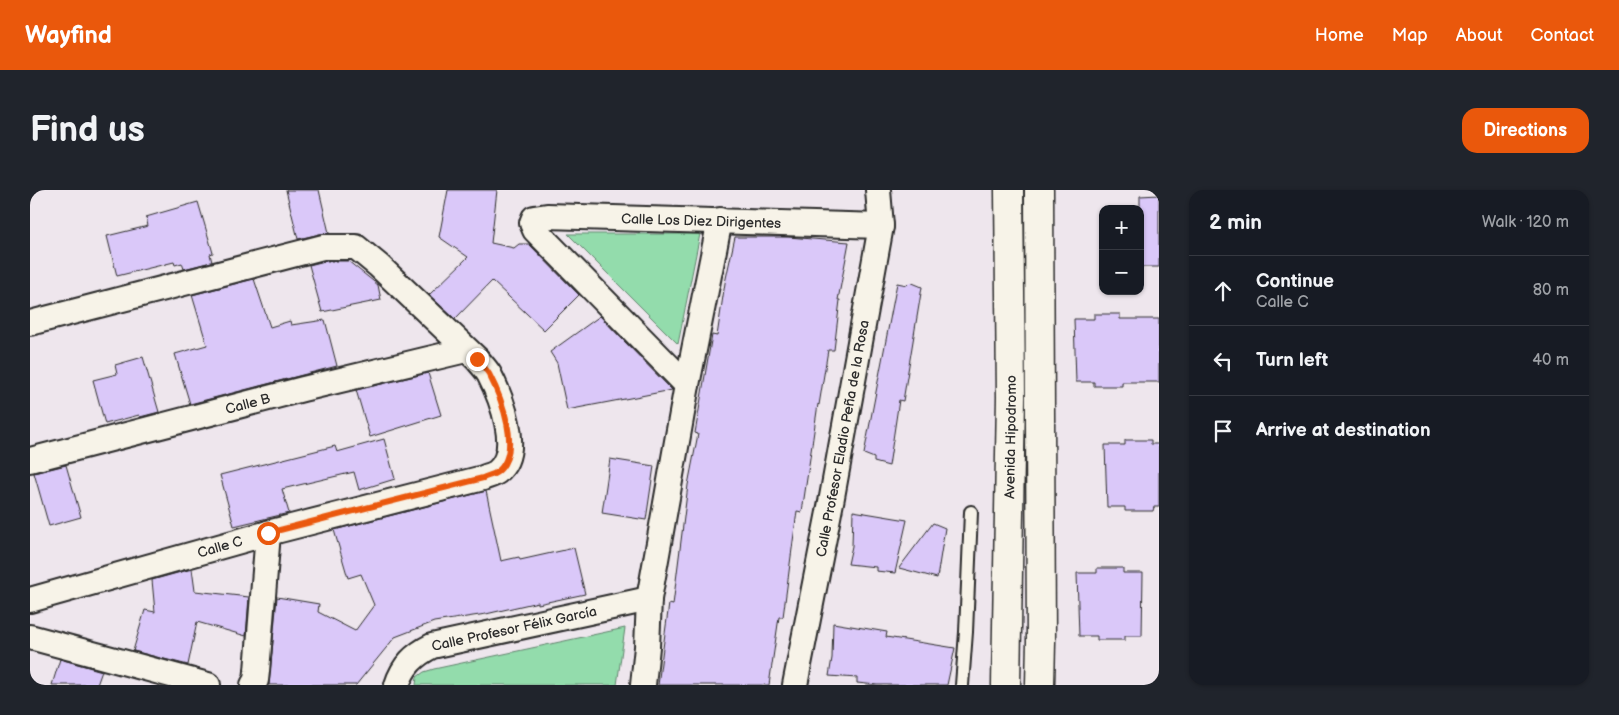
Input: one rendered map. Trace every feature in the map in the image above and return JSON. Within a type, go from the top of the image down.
[{"type":"main road","name":"Avenida Hipodromo","points":[[1006,685],[1012,397],[1009,190]]},
{"type":"main road","name":"Avenida Hipodromo","points":[[1039,190],[1042,642],[1040,685]]},
{"type":"street","name":"Calle Profesor Eladio Peña de la Rosa","points":[[796,685],[881,226],[878,190]]},
{"type":"street","name":"Calle Los Diez Dirigentes","points":[[687,385],[535,230],[532,223],[534,218],[538,216],[720,220],[881,226]]},
{"type":"street","points":[[643,685],[650,599],[687,385],[720,220]]},
{"type":"street","points":[[30,323],[323,247],[356,247],[379,266],[466,350]]},
{"type":"street","name":"Calle B","points":[[30,460],[304,389],[466,350]]},
{"type":"street","name":"Calle C","points":[[30,600],[268,533],[483,478],[497,472],[505,462],[508,450],[510,438],[506,419],[488,373],[466,350]]},
{"type":"street","points":[[253,685],[257,671],[268,533]]},
{"type":"street","name":"Calle Profesor Félix García","points":[[396,685],[410,661],[420,652],[432,646],[650,599]]},
{"type":"street","points":[[30,637],[208,685]]},
{"type":"lane","points":[[962,685],[971,512]]},
{"type":"green space","points":[[568,234],[700,234],[678,344]]},
{"type":"green space","points":[[625,628],[617,685],[416,685],[417,677],[424,672],[434,669]]},
{"type":"building","points":[[286,190],[319,190],[329,233],[298,239]]},
{"type":"building","points":[[448,190],[497,190],[491,243],[514,248],[519,244],[529,244],[579,295],[544,330],[492,281],[455,319],[429,295],[468,257],[439,237]]},
{"type":"building","points":[[1159,195],[1159,267],[1144,267],[1144,205],[1140,205],[1140,196]]},
{"type":"building","points":[[198,202],[213,253],[210,254],[212,262],[184,269],[182,263],[175,265],[174,262],[117,276],[107,236],[148,226],[146,217]]},
{"type":"building","points":[[735,237],[788,237],[849,242],[838,300],[840,300],[834,350],[828,350],[802,512],[797,511],[783,617],[779,617],[769,685],[658,685],[669,604],[673,605],[688,485],[698,434],[695,433],[712,335],[717,336],[725,283]]},
{"type":"building","points":[[325,261],[348,261],[378,285],[381,300],[322,312],[309,265]]},
{"type":"building","points":[[254,279],[270,327],[290,321],[291,325],[325,320],[337,366],[190,404],[175,354],[207,345],[192,295]]},
{"type":"building","points":[[910,282],[922,287],[903,401],[899,400],[889,466],[874,462],[874,458],[864,454],[897,283],[907,285]]},
{"type":"building","points":[[1094,314],[1120,314],[1120,319],[1159,319],[1159,382],[1122,382],[1122,386],[1094,386],[1094,382],[1076,382],[1074,319],[1094,319]]},
{"type":"building","points":[[600,316],[672,390],[567,410],[557,363],[550,352]]},
{"type":"building","points":[[143,357],[159,412],[105,424],[93,380],[117,374],[115,365]]},
{"type":"building","points":[[428,373],[441,415],[370,437],[356,390]]},
{"type":"building","points":[[384,439],[395,479],[359,490],[354,472],[282,489],[289,513],[234,526],[220,475],[335,446],[337,452]]},
{"type":"building","points":[[1125,440],[1151,440],[1151,444],[1159,444],[1159,507],[1154,507],[1153,511],[1125,511],[1125,507],[1107,507],[1105,445],[1125,445]]},
{"type":"building","points":[[610,459],[654,466],[646,520],[602,513]]},
{"type":"building","points":[[66,465],[81,517],[49,526],[34,473]]},
{"type":"building","points":[[486,491],[501,561],[519,557],[520,560],[574,548],[585,594],[486,614],[434,622],[395,637],[356,685],[269,685],[277,597],[319,604],[318,612],[355,631],[374,605],[361,574],[348,578],[334,530]]},
{"type":"building","points":[[853,511],[907,520],[895,573],[876,571],[876,567],[848,564],[852,546]]},
{"type":"building","points":[[933,523],[945,528],[937,578],[899,568]]},
{"type":"building","points":[[1097,568],[1123,568],[1123,573],[1143,573],[1142,636],[1125,636],[1125,640],[1097,640],[1097,636],[1079,636],[1077,573],[1097,573]]},
{"type":"building","points":[[192,569],[195,591],[249,597],[246,636],[197,622],[188,665],[133,651],[145,610],[155,612],[152,580]]},
{"type":"building","points":[[833,623],[887,632],[886,637],[955,648],[947,685],[877,685],[857,683],[857,678],[829,676],[832,658]]},
{"type":"building","points":[[60,659],[102,671],[97,685],[52,685]]},
{"type":"route","points":[[268,533],[483,478],[497,472],[505,462],[510,438],[506,419],[497,394],[488,373],[477,359]]}]
